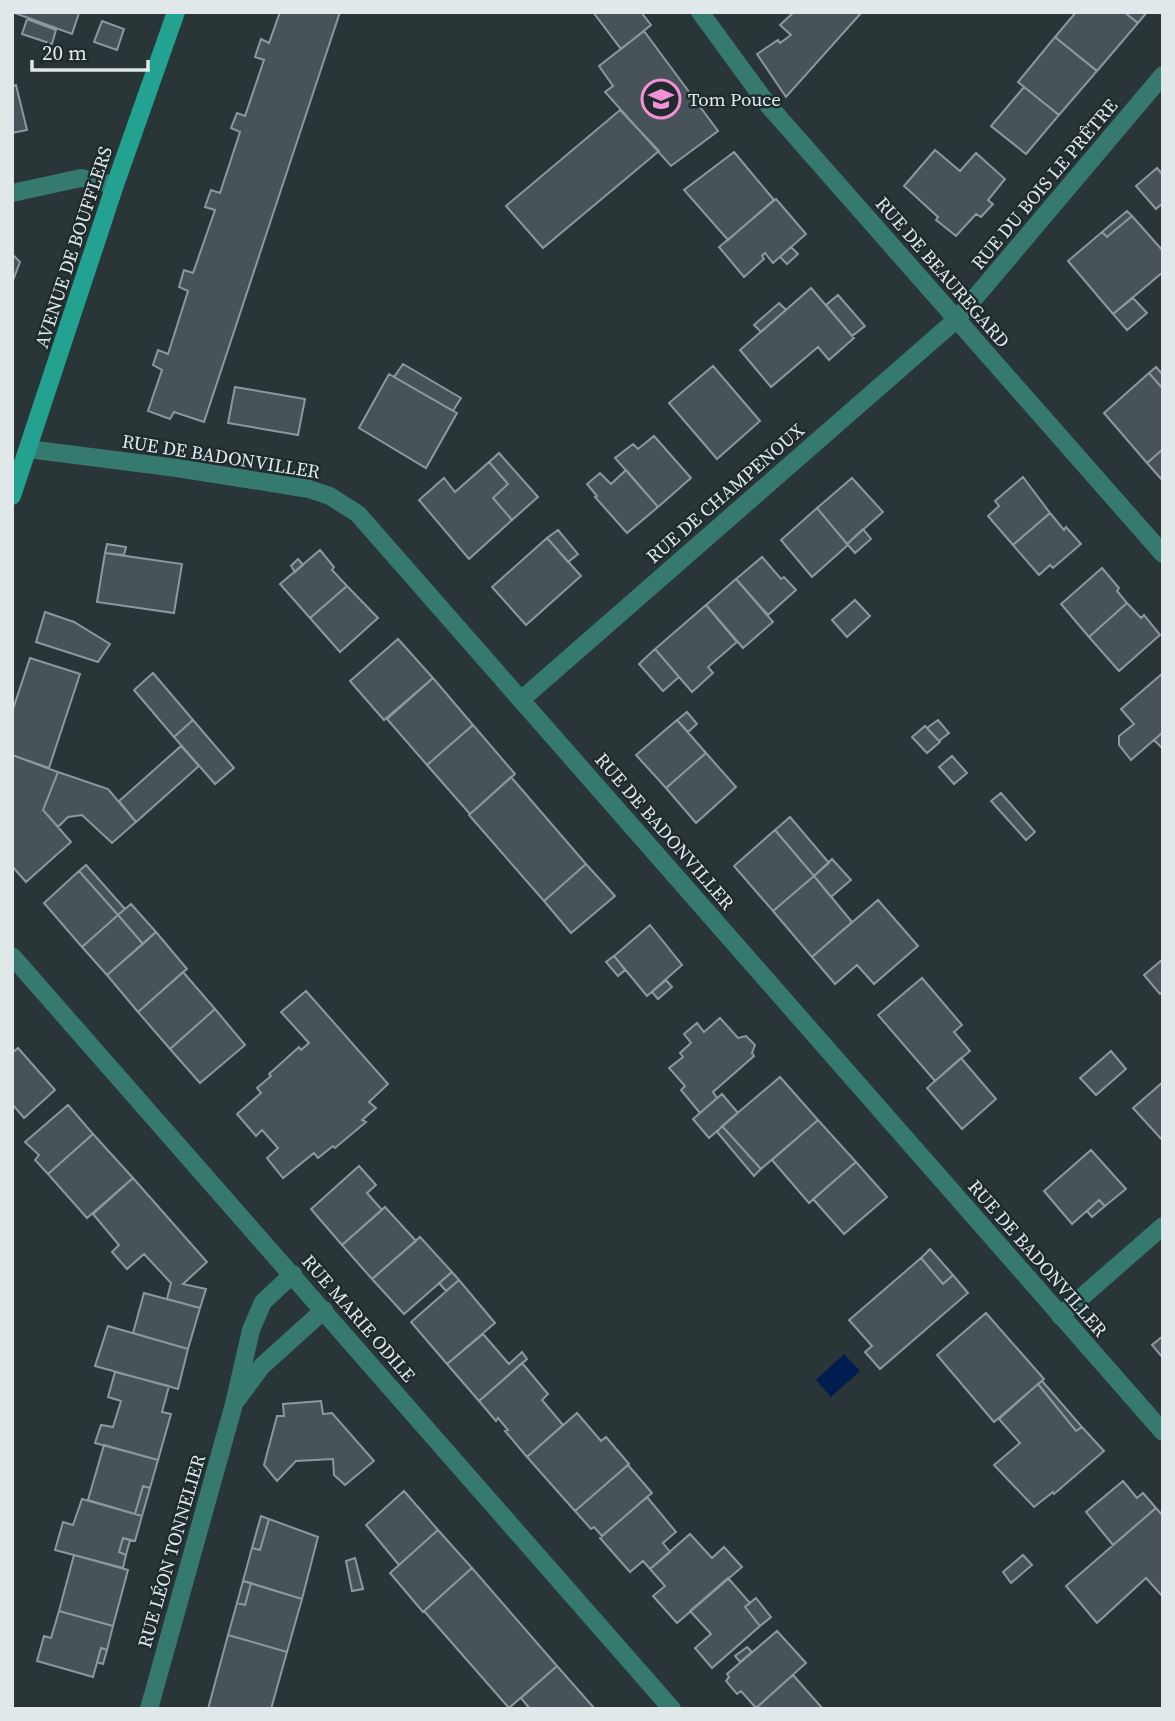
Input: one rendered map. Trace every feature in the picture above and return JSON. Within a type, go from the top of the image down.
[{"type":"street","name":"AVENUE DE BOUFFLERS","points":[[12,496],[115,185],[176,12]]},
{"type":"street","name":"RUE DE BEAUREGARD","points":[[700,12],[768,105],[1163,554]]},
{"type":"street","name":"RUE DU BOIS LE PRÊTRE","points":[[957,319],[1163,75]]},
{"type":"street","points":[[12,193],[81,178],[115,185]]},
{"type":"street","name":"RUE DE CHAMPENOUX","points":[[522,699],[957,319]]},
{"type":"street","name":"RUE DE BADONVILLER","points":[[28,449],[276,483],[330,496],[358,514],[1163,1432]]},
{"type":"street","name":"RUE MARIE ODILE","points":[[12,956],[672,1709]]},
{"type":"street","points":[[1060,1316],[1163,1226]]},
{"type":"street","name":"RUE LÉON TONNELIER","points":[[149,1709],[256,1316],[263,1302],[293,1275]]},
{"type":"street","name":"RUE LÉON TONNELIER","points":[[234,1404],[262,1366],[324,1310]]},
{"type":"water","points":[[844,1354],[860,1371],[831,1397],[816,1380]]},
{"type":"building","points":[[12,12],[76,12],[79,13],[72,34]]},
{"type":"building","points":[[280,12],[340,12],[204,422],[174,412],[170,419],[148,411],[162,370],[153,365],[158,350],[168,354],[188,291],[179,287],[184,270],[193,273],[215,210],[205,207],[211,190],[220,193],[240,132],[231,128],[237,113],[245,116],[264,60],[255,57],[261,39],[269,43]]},
{"type":"building","points":[[593,12],[641,12],[651,25],[621,49]]},
{"type":"building","points":[[794,12],[862,12],[786,97],[757,54],[791,35],[780,25]]},
{"type":"building","points":[[1076,12],[1124,12],[1138,23],[1097,71],[1055,37]]},
{"type":"building","points":[[1124,12],[1147,12],[1138,23]]},
{"type":"building","points":[[27,19],[56,30],[52,44],[22,34]]},
{"type":"building","points":[[102,21],[124,29],[117,50],[94,42]]},
{"type":"building","points":[[644,31],[718,131],[671,166],[605,92],[613,86],[599,66]]},
{"type":"building","points":[[1055,37],[1097,71],[1059,115],[1018,82]]},
{"type":"building","points":[[16,85],[27,130],[12,133],[12,86]]},
{"type":"building","points":[[1024,87],[1059,115],[1026,154],[991,126]]},
{"type":"building","points":[[620,110],[659,151],[543,248],[506,206]]},
{"type":"building","points":[[935,150],[960,171],[976,153],[1005,179],[988,200],[993,204],[981,217],[976,214],[956,236],[936,220],[938,217],[904,186]]},
{"type":"building","points":[[734,152],[774,200],[728,240],[684,190]]},
{"type":"building","points":[[1157,168],[1163,175],[1163,203],[1156,209],[1136,186]]},
{"type":"building","points":[[776,199],[806,234],[773,263],[765,253],[762,256],[764,259],[744,277],[719,247]]},
{"type":"building","points":[[1127,211],[1132,216],[1107,237],[1102,232]]},
{"type":"building","points":[[1132,216],[1163,251],[1163,272],[1113,314],[1068,261],[1102,232],[1107,237]]},
{"type":"building","points":[[791,247],[798,254],[787,264],[780,257]]},
{"type":"building","points":[[12,254],[20,262],[12,283]]},
{"type":"building","points":[[811,288],[854,338],[829,360],[818,347],[771,387],[740,350]]},
{"type":"building","points":[[838,295],[865,326],[852,336],[826,305]]},
{"type":"building","points":[[1133,298],[1147,313],[1127,330],[1113,314]]},
{"type":"building","points":[[779,303],[786,310],[761,332],[754,325]]},
{"type":"building","points":[[403,364],[461,398],[453,411],[394,377]]},
{"type":"building","points":[[713,366],[760,421],[717,459],[669,403]]},
{"type":"building","points":[[1156,367],[1163,375],[1163,389],[1149,373]]},
{"type":"building","points":[[1149,373],[1163,389],[1163,449],[1147,463],[1104,413]]},
{"type":"building","points":[[389,374],[457,413],[426,468],[359,428]]},
{"type":"building","points":[[235,387],[305,399],[298,435],[228,423]]},
{"type":"building","points":[[654,436],[691,478],[658,507],[615,458],[633,444],[638,449]]},
{"type":"building","points":[[1163,449],[1163,481],[1147,463]]},
{"type":"building","points":[[499,453],[538,497],[512,520],[493,498],[508,484],[489,462]]},
{"type":"building","points":[[489,462],[508,484],[493,498],[512,520],[469,559],[419,500],[444,478],[455,492]]},
{"type":"building","points":[[626,470],[658,507],[627,533],[587,484],[600,473],[611,484]]},
{"type":"building","points":[[1023,477],[1050,513],[1013,545],[988,516],[999,506],[995,501]]},
{"type":"building","points":[[852,478],[883,512],[847,544],[817,508]]},
{"type":"building","points":[[817,508],[848,545],[812,577],[781,540]]},
{"type":"building","points":[[1050,513],[1064,530],[1066,527],[1081,544],[1053,568],[1050,565],[1039,575],[1013,545]]},
{"type":"building","points":[[863,529],[871,539],[855,553],[847,544]]},
{"type":"building","points":[[558,530],[578,554],[568,562],[547,538]]},
{"type":"building","points":[[547,538],[581,576],[526,625],[492,587]]},
{"type":"building","points":[[107,544],[126,547],[124,555],[105,553]]},
{"type":"building","points":[[320,550],[334,567],[332,570],[347,586],[310,618],[280,584]]},
{"type":"building","points":[[105,553],[182,564],[174,613],[97,602]]},
{"type":"building","points":[[762,557],[781,579],[784,577],[796,590],[768,615],[736,579]]},
{"type":"building","points":[[298,559],[303,565],[295,572],[291,566]]},
{"type":"building","points":[[1102,568],[1119,588],[1117,591],[1127,603],[1089,637],[1061,604]]},
{"type":"building","points":[[736,579],[773,622],[743,648],[706,605]]},
{"type":"building","points":[[347,586],[378,618],[340,652],[310,618]]},
{"type":"building","points":[[855,600],[870,616],[847,637],[832,620]]},
{"type":"building","points":[[1127,603],[1141,618],[1144,615],[1160,635],[1119,671],[1089,637]]},
{"type":"building","points":[[706,605],[737,642],[708,667],[713,673],[692,692],[655,649]]},
{"type":"building","points":[[45,612],[74,622],[110,644],[98,662],[36,642]]},
{"type":"building","points":[[398,639],[433,678],[384,720],[350,681]]},
{"type":"building","points":[[655,649],[679,677],[663,691],[639,664]]},
{"type":"building","points":[[30,658],[80,674],[49,768],[12,755],[12,712]]},
{"type":"building","points":[[153,673],[193,720],[174,737],[134,690]]},
{"type":"building","points":[[1163,673],[1163,732],[1131,760],[1119,745],[1119,736],[1134,724],[1121,709]]},
{"type":"building","points":[[433,678],[473,725],[427,765],[387,719]]},
{"type":"building","points":[[687,712],[697,724],[688,732],[677,720]]},
{"type":"building","points":[[193,720],[234,768],[215,784],[174,737]]},
{"type":"building","points":[[677,720],[706,753],[666,788],[636,755]]},
{"type":"building","points":[[938,720],[949,733],[939,741],[927,728]]},
{"type":"building","points":[[473,725],[515,774],[470,814],[427,765]]},
{"type":"building","points":[[925,726],[940,742],[927,753],[912,737]]},
{"type":"building","points":[[1163,732],[1163,749],[1154,740]]},
{"type":"building","points":[[181,746],[199,766],[136,822],[119,801]]},
{"type":"building","points":[[706,753],[736,787],[696,823],[666,788]]},
{"type":"building","points":[[12,755],[58,772],[43,810],[71,842],[26,882],[12,866]]},
{"type":"building","points":[[952,756],[967,773],[954,784],[939,767]]},
{"type":"building","points":[[58,772],[108,789],[136,822],[112,843],[82,815],[68,817],[58,827],[43,810]]},
{"type":"building","points":[[511,777],[586,864],[544,901],[469,815]]},
{"type":"building","points":[[1001,793],[1035,832],[1026,840],[991,801]]},
{"type":"building","points":[[790,817],[829,863],[814,876],[775,830]]},
{"type":"building","points":[[775,830],[814,876],[773,911],[734,866]]},
{"type":"building","points":[[832,859],[851,880],[831,897],[814,876]]},
{"type":"building","points":[[586,864],[615,896],[571,933],[544,901]]},
{"type":"building","points":[[86,865],[125,909],[118,915],[79,871]]},
{"type":"building","points":[[79,871],[118,915],[82,947],[44,903]]},
{"type":"building","points":[[814,876],[852,922],[812,957],[773,911]]},
{"type":"building","points":[[878,900],[918,946],[874,984],[857,965],[835,984],[812,957]]},
{"type":"building","points":[[131,904],[156,932],[143,944],[118,915]]},
{"type":"building","points":[[118,915],[143,944],[107,975],[82,947]]},
{"type":"building","points":[[650,925],[682,965],[647,996],[614,956]]},
{"type":"building","points":[[156,932],[187,969],[138,1012],[107,975]]},
{"type":"building","points":[[614,956],[625,970],[618,976],[606,962]]},
{"type":"building","points":[[1163,959],[1163,992],[1160,994],[1144,975]]},
{"type":"building","points":[[183,972],[215,1009],[170,1049],[138,1012]]},
{"type":"building","points":[[922,978],[962,1025],[954,1032],[970,1051],[935,1081],[878,1015]]},
{"type":"building","points":[[666,980],[672,987],[658,999],[652,992]]},
{"type":"building","points":[[306,991],[388,1084],[369,1102],[376,1108],[362,1120],[366,1122],[335,1148],[333,1146],[318,1158],[314,1153],[283,1178],[267,1158],[278,1148],[262,1130],[256,1136],[237,1114],[261,1093],[257,1088],[271,1076],[269,1074],[299,1047],[301,1050],[309,1043],[281,1012]]},
{"type":"building","points":[[215,1009],[245,1045],[200,1083],[170,1049]]},
{"type":"building","points":[[720,1018],[738,1038],[746,1036],[755,1045],[752,1053],[754,1056],[713,1092],[717,1098],[700,1113],[681,1090],[685,1086],[669,1068],[683,1057],[680,1053],[691,1043],[684,1034],[697,1023],[704,1032]]},
{"type":"building","points":[[18,1048],[55,1090],[24,1118],[12,1104],[12,1053]]},
{"type":"building","points":[[1111,1051],[1126,1069],[1096,1095],[1080,1078]]},
{"type":"building","points":[[961,1058],[996,1099],[962,1129],[927,1088]]},
{"type":"building","points":[[780,1077],[818,1120],[761,1169],[722,1126]]},
{"type":"building","points":[[1163,1082],[1163,1141],[1133,1108]]},
{"type":"building","points":[[722,1094],[738,1113],[709,1138],[693,1119]]},
{"type":"building","points":[[68,1105],[93,1134],[48,1174],[35,1160],[39,1155],[25,1142]]},
{"type":"building","points":[[818,1120],[856,1162],[809,1203],[772,1160]]},
{"type":"building","points":[[722,1126],[761,1169],[754,1176],[717,1132]]},
{"type":"building","points":[[93,1134],[133,1178],[87,1218],[48,1174]]},
{"type":"building","points":[[1091,1150],[1126,1189],[1105,1206],[1099,1200],[1072,1224],[1044,1191]]},
{"type":"building","points":[[856,1162],[887,1197],[844,1234],[813,1199]]},
{"type":"building","points":[[359,1166],[376,1185],[367,1193],[382,1210],[342,1245],[311,1209]]},
{"type":"building","points":[[133,1178],[207,1262],[183,1284],[206,1289],[200,1308],[167,1299],[171,1283],[144,1254],[127,1269],[112,1252],[119,1245],[93,1214]]},
{"type":"building","points":[[1099,1200],[1105,1206],[1092,1217],[1087,1211]]},
{"type":"building","points":[[385,1207],[416,1241],[372,1279],[342,1245]]},
{"type":"building","points":[[420,1237],[452,1272],[404,1314],[372,1279]]},
{"type":"building","points":[[930,1249],[953,1275],[943,1284],[921,1258]]},
{"type":"building","points":[[921,1258],[943,1284],[953,1275],[968,1293],[880,1369],[865,1352],[872,1346],[849,1320]]},
{"type":"building","points":[[452,1272],[459,1280],[446,1291],[439,1283]]},
{"type":"building","points":[[459,1280],[495,1323],[447,1364],[411,1322]]},
{"type":"building","points":[[144,1293],[200,1308],[188,1349],[133,1333]]},
{"type":"building","points":[[986,1313],[1044,1379],[994,1422],[937,1355]]},
{"type":"building","points":[[108,1326],[188,1349],[178,1389],[95,1366]]},
{"type":"building","points":[[483,1334],[509,1364],[522,1352],[527,1359],[479,1401],[447,1364]]},
{"type":"building","points":[[1163,1336],[1163,1358],[1152,1345]]},
{"type":"building","points":[[522,1363],[548,1394],[542,1400],[563,1425],[527,1457],[505,1431],[508,1430],[498,1418],[496,1421],[479,1401]]},
{"type":"building","points":[[115,1372],[169,1386],[162,1412],[171,1414],[158,1460],[95,1443],[101,1425],[113,1427],[121,1401],[108,1397]]},
{"type":"building","points":[[1042,1381],[1082,1427],[1076,1431],[1038,1384]]},
{"type":"building","points":[[1038,1384],[1076,1431],[1082,1427],[1104,1451],[1054,1494],[1053,1492],[1034,1507],[994,1465],[1020,1443],[999,1419]]},
{"type":"building","points":[[321,1401],[323,1414],[332,1413],[374,1461],[345,1485],[334,1475],[333,1459],[296,1461],[277,1481],[264,1465],[277,1416],[284,1416],[283,1404]]},
{"type":"building","points":[[577,1413],[601,1441],[606,1437],[629,1464],[575,1511],[527,1457]]},
{"type":"building","points":[[104,1445],[158,1460],[150,1488],[143,1486],[135,1514],[88,1500]]},
{"type":"building","points":[[628,1465],[652,1493],[602,1536],[594,1527],[591,1529],[575,1511]]},
{"type":"building","points":[[1123,1481],[1137,1498],[1143,1493],[1156,1508],[1113,1545],[1086,1512]]},
{"type":"building","points":[[143,1486],[150,1488],[142,1516],[135,1514]]},
{"type":"building","points":[[404,1491],[438,1530],[399,1565],[366,1525]]},
{"type":"building","points":[[647,1497],[676,1532],[663,1543],[670,1552],[650,1569],[643,1561],[630,1572],[600,1538]]},
{"type":"building","points":[[82,1499],[142,1516],[135,1541],[123,1538],[119,1552],[126,1555],[123,1568],[55,1550],[63,1522],[73,1525]]},
{"type":"building","points":[[1156,1508],[1163,1516],[1163,1597],[1146,1578],[1097,1623],[1066,1586]]},
{"type":"building","points":[[261,1516],[269,1519],[260,1550],[252,1548]]},
{"type":"building","points":[[269,1519],[318,1537],[302,1599],[243,1581],[252,1548],[260,1550]]},
{"type":"building","points":[[438,1530],[472,1568],[423,1612],[390,1573]]},
{"type":"building","points":[[690,1534],[712,1558],[724,1547],[742,1567],[677,1623],[653,1596],[665,1586],[650,1569]]},
{"type":"building","points":[[123,1538],[130,1540],[126,1555],[119,1552]]},
{"type":"building","points":[[74,1555],[128,1570],[113,1626],[59,1611]]},
{"type":"building","points":[[1023,1555],[1032,1565],[1011,1583],[1003,1572]]},
{"type":"building","points":[[355,1558],[363,1589],[352,1591],[346,1561]]},
{"type":"building","points":[[472,1568],[557,1666],[509,1708],[424,1611]]},
{"type":"building","points":[[728,1578],[750,1603],[745,1607],[760,1626],[712,1668],[695,1648],[711,1634],[690,1611]]},
{"type":"building","points":[[243,1581],[251,1583],[245,1605],[237,1603]]},
{"type":"building","points":[[251,1583],[302,1599],[287,1652],[228,1635],[237,1603],[245,1605]]},
{"type":"building","points":[[756,1598],[771,1617],[760,1626],[745,1607]]},
{"type":"building","points":[[59,1611],[113,1626],[107,1650],[101,1648],[93,1677],[37,1661],[44,1636],[51,1638]]},
{"type":"building","points":[[777,1631],[806,1663],[756,1708],[741,1691],[737,1694],[726,1681],[729,1677],[727,1674]]},
{"type":"building","points":[[228,1635],[287,1652],[271,1709],[208,1709]]},
{"type":"building","points":[[747,1647],[752,1652],[740,1662],[735,1656]]},
{"type":"building","points":[[101,1648],[107,1650],[103,1664],[97,1662]]},
{"type":"building","points":[[557,1666],[595,1709],[530,1709],[521,1698]]},
{"type":"building","points":[[793,1675],[823,1709],[755,1709],[756,1708]]},
{"type":"place","name":"Tom Pouce","points":[[661,99]]}]
